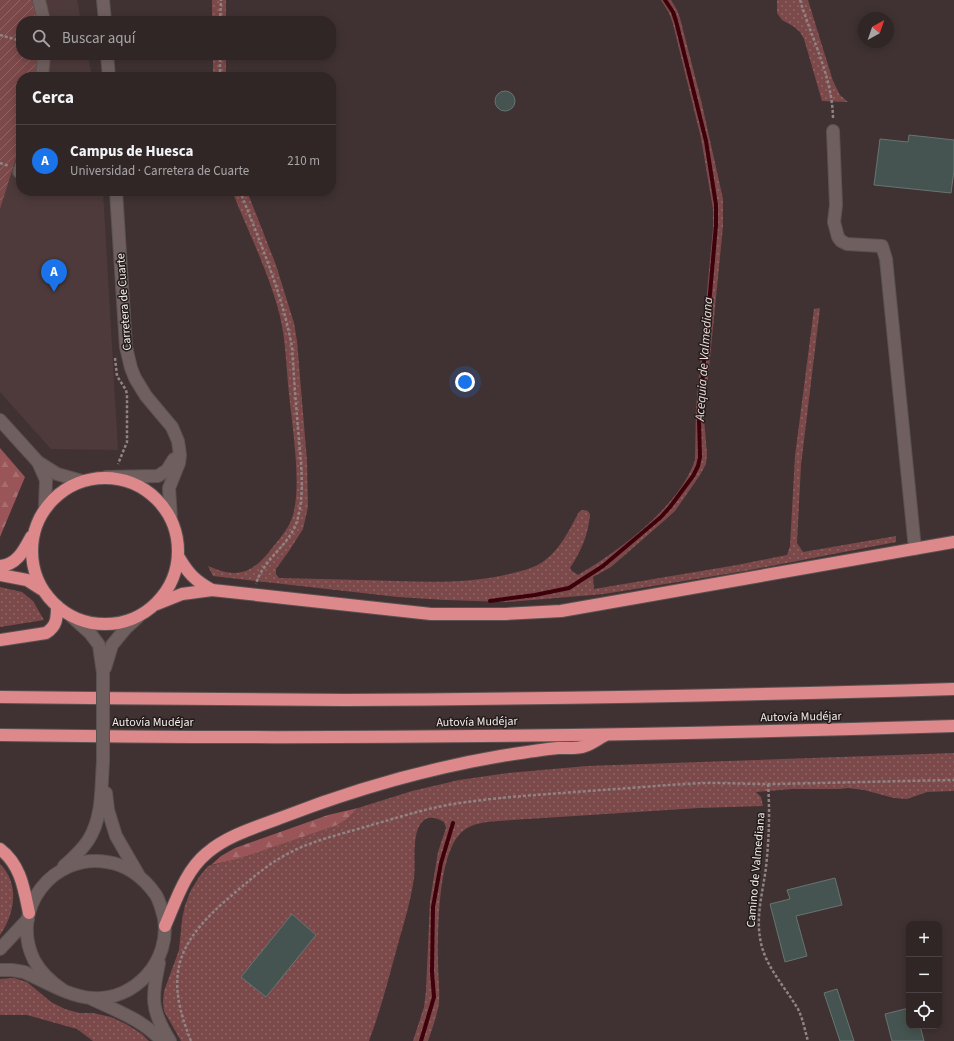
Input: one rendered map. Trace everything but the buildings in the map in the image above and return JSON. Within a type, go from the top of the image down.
[{"type":"highway","points":[[0,566],[10,564],[24,551],[45,508],[61,491],[82,481],[94,478],[106,477],[126,480],[145,489],[160,502],[171,519],[176,531],[178,543],[177,567],[172,582],[164,596],[138,617],[116,624],[104,624],[82,620],[71,616],[57,606],[33,583],[27,580],[0,575]]},
{"type":"highway","points":[[35,527],[32,559],[34,570],[43,591]]},
{"type":"highway","points":[[156,604],[182,594],[212,590],[431,614],[505,614],[561,611],[954,542]]},
{"type":"highway","points":[[178,556],[191,576],[212,590]]},
{"type":"highway","points":[[0,640],[46,633],[55,625],[57,618],[57,606]]},
{"type":"highway","name":"Autovía Mudéjar","points":[[0,697],[242,700],[538,698],[954,689]]},
{"type":"highway","name":"Autovía Mudéjar","points":[[0,735],[374,737],[606,735],[954,726]]},
{"type":"highway","points":[[165,926],[181,888],[195,865],[217,846],[246,831],[332,798],[389,781],[447,766],[518,753],[584,747],[606,735]]},
{"type":"highway","points":[[0,849],[10,858],[19,872],[28,916]]},
{"type":"street","points":[[39,0],[43,16]]},
{"type":"street","points":[[103,0],[105,16]]},
{"type":"street","points":[[44,60],[44,72]]},
{"type":"street","points":[[107,60],[109,72]]},
{"type":"street","points":[[833,131],[836,205],[834,222],[838,237],[841,241],[847,244],[882,246],[886,259],[915,549]]},
{"type":"street","name":"Carretera de Cuarte","points":[[116,196],[126,347],[128,357],[135,378],[146,396],[176,433],[179,447]]},
{"type":"street","points":[[0,420],[38,462],[57,474],[82,481]]},
{"type":"street","points":[[106,477],[150,477],[163,474],[171,464],[179,447]]},
{"type":"street","points":[[171,519],[169,488],[179,463],[179,447]]},
{"type":"street","points":[[38,462],[46,480],[45,508]]},
{"type":"street","points":[[63,990],[42,972],[34,960],[29,947],[27,933],[28,916],[33,901],[39,890],[47,880],[82,849],[94,831],[99,814],[103,762],[103,673],[99,646],[90,633],[71,616]]},
{"type":"street","points":[[103,673],[112,645],[126,628],[138,617]]},
{"type":"street","points":[[103,762],[108,810],[116,836],[140,876],[158,899],[163,912],[165,926],[164,940],[153,989],[153,999],[157,1018],[170,1041]]},
{"type":"street","points":[[57,872],[70,865],[99,861],[114,863],[127,868],[140,876]]},
{"type":"street","points":[[0,949],[28,916]]},
{"type":"street","points":[[0,970],[19,970],[77,996],[106,998],[133,988],[154,968],[160,955]]},
{"type":"street","points":[[91,998],[140,1022],[162,1041]]},
{"type":"path","points":[[220,16],[221,0]]},
{"type":"path","points":[[800,0],[818,48],[831,96],[833,131]]},
{"type":"path","points":[[0,35],[16,40]]},
{"type":"path","points":[[220,60],[220,72]]},
{"type":"path","points":[[242,196],[272,274],[292,347],[301,474],[301,496],[297,521],[289,537],[260,574],[254,595]]},
{"type":"path","points":[[114,352],[117,376],[126,390],[127,395],[127,442],[116,468]]},
{"type":"path","points":[[191,1041],[182,1016],[177,993],[181,958],[188,943],[205,920],[245,883],[268,865],[306,845],[326,838],[429,809],[459,803],[536,795],[706,783],[768,784],[954,780]]},
{"type":"path","name":"Camino de Valmediana","points":[[768,784],[770,818],[768,850],[760,907],[759,929],[761,943],[768,962],[799,1011],[808,1041]]},
{"type":"shaded area","points":[[0,0],[77,0],[80,16],[16,16],[16,60],[89,60],[91,72],[16,72],[16,196],[103,196],[118,450],[51,449],[0,392]]},
{"type":"shaded area","points":[[0,0],[33,0],[37,16],[16,16],[16,60],[38,60],[36,72],[16,72],[16,158],[0,209]]},
{"type":"shaded area","points":[[212,0],[226,0],[226,16],[212,16]]},
{"type":"shaded area","points":[[661,0],[671,0],[680,18],[701,100],[723,199],[723,226],[704,419],[707,454],[706,464],[675,511],[611,567],[593,577],[594,589],[787,555],[790,546],[795,456],[814,309],[820,308],[801,465],[797,543],[803,552],[896,536],[896,542],[745,571],[604,594],[507,602],[398,597],[213,576],[208,566],[227,572],[242,572],[255,566],[269,552],[290,523],[294,510],[297,478],[284,342],[279,312],[269,281],[234,196],[249,196],[276,265],[294,323],[297,341],[307,461],[308,507],[303,529],[276,569],[276,574],[279,578],[437,582],[475,580],[513,573],[535,566],[548,558],[568,533],[579,512],[584,510],[590,515],[588,530],[581,549],[570,568],[578,575],[611,553],[646,526],[676,494],[687,477],[695,460],[696,408],[713,228],[713,209],[701,138],[669,13]]},
{"type":"shaded area","points":[[777,0],[808,0],[833,81],[840,95],[848,102],[822,101],[804,39],[800,32],[782,20],[777,13]]},
{"type":"shaded area","points":[[213,60],[226,60],[226,72],[213,72]]},
{"type":"shaded area","points":[[0,587],[22,592],[33,601],[44,620],[0,627]]},
{"type":"shaded area","points":[[954,753],[954,791],[927,792],[907,799],[894,798],[864,790],[848,788],[792,789],[756,792],[761,797],[763,806],[699,808],[498,821],[479,823],[467,828],[454,841],[448,856],[444,874],[438,932],[439,1003],[436,1018],[428,1041],[413,1041],[424,1007],[430,901],[438,852],[446,828],[444,822],[433,818],[427,818],[424,820],[416,834],[414,878],[409,903],[385,993],[369,1041],[181,1041],[164,1011],[164,991],[179,950],[185,905],[191,890],[208,866],[238,859],[335,826],[346,820],[358,808],[412,791],[459,780],[508,773],[587,766]]},
{"type":"shaded area","points":[[0,864],[11,880],[13,899],[9,917],[0,935]]},
{"type":"shaded area","points":[[14,978],[27,982],[51,1002],[65,1009],[79,1013],[93,1013],[111,1017],[142,1034],[149,1041],[93,1041],[77,1029],[27,1015],[0,1015],[0,979]]},
{"type":"green space","points":[[0,448],[25,477],[0,537]]},
{"type":"green space","points":[[358,808],[346,820],[335,826],[238,859],[211,865],[221,856],[235,848],[328,815]]},
{"type":"waterway","name":"Acequia de Valmediana","points":[[490,601],[535,595],[569,588],[603,566],[661,517],[693,476],[698,466],[700,457],[699,420],[716,225],[716,205],[706,141],[676,21],[673,12],[665,0]]},
{"type":"waterway","name":"Acequia de Valmediana","points":[[421,1041],[434,997],[432,972],[433,907],[441,863],[453,823]]},
{"type":"place","name":"Campus de Huesca","points":[[54,292]]}]
